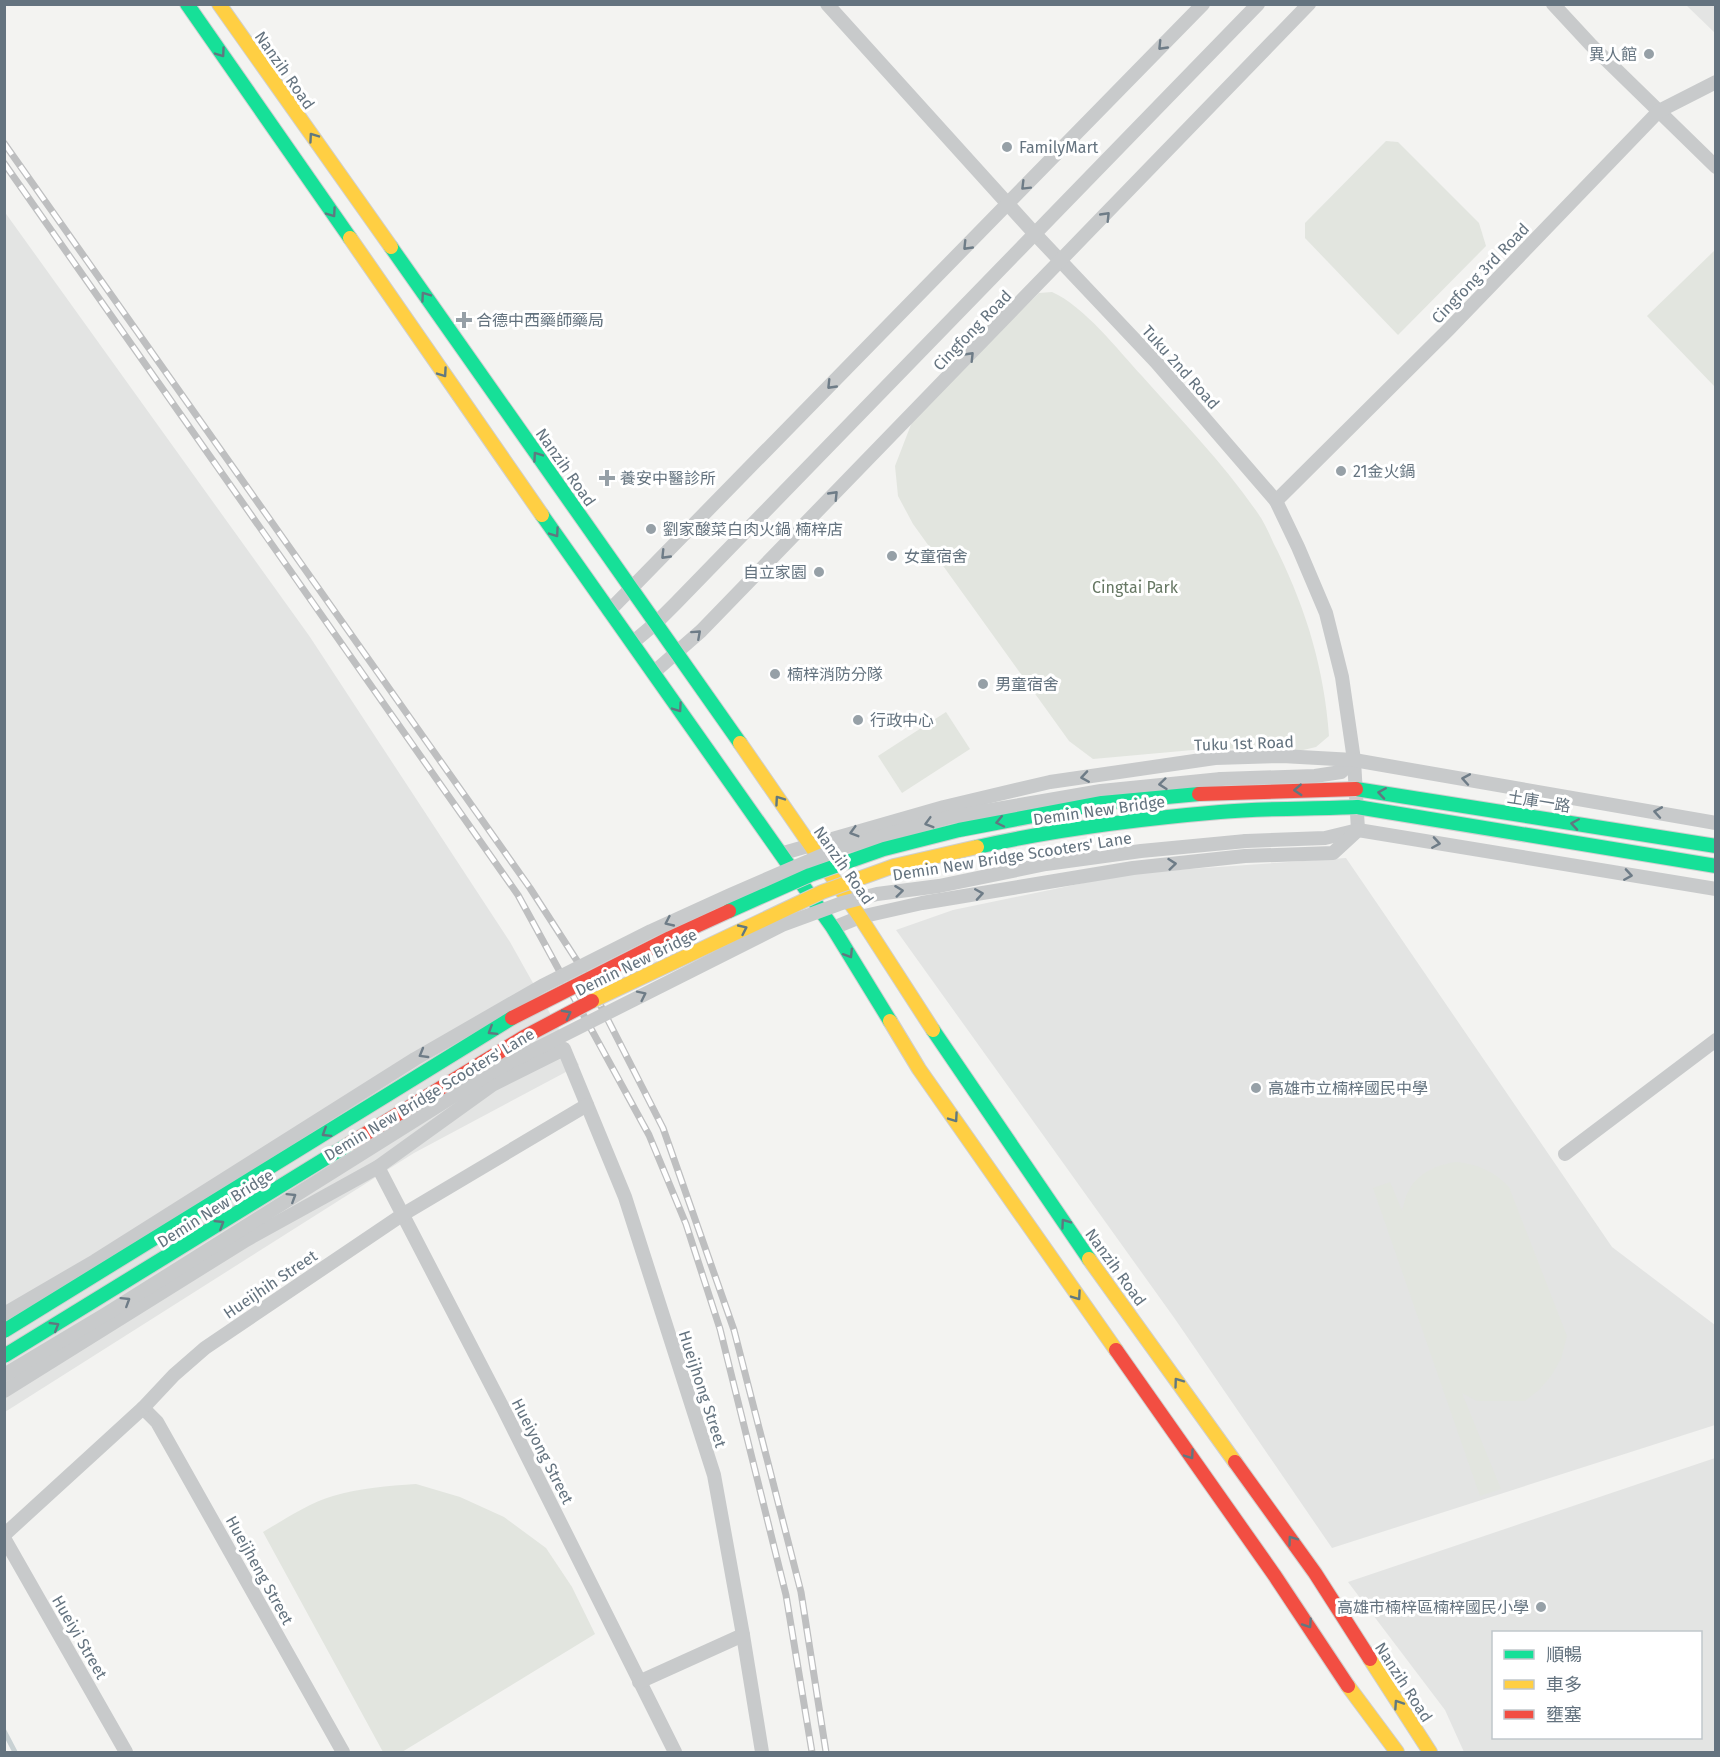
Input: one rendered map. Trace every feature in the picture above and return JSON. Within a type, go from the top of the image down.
[{"type":"street","points":[[187,4],[609,611],[833,928],[920,1069],[1275,1576],[1351,1690],[1397,1752]]},
{"type":"street","name":"Nanzih Road","points":[[219,4],[677,652],[860,917],[946,1052],[1080,1246],[1316,1573],[1430,1752]]},
{"type":"street","name":"Tuku 2nd Road","points":[[826,4],[1035,234],[1156,362],[1276,501],[1326,614],[1342,677],[1354,760],[1358,830]]},
{"type":"street","points":[[609,611],[1203,4]]},
{"type":"street","name":"Cingfong Road","points":[[632,643],[656,623],[1258,4]]},
{"type":"street","name":"Cingfong Road","points":[[653,673],[701,632],[1310,4]]},
{"type":"street","points":[[1553,4],[1716,168]]},
{"type":"street","name":"Cingfong 3rd Road","points":[[1276,501],[1456,321],[1659,111],[1716,82]]},
{"type":"street","name":"Tuku 1st Road","points":[[780,854],[944,807],[1050,782],[1227,758],[1282,756],[1354,760],[1716,823]]},
{"type":"street","points":[[4,1314],[95,1261],[415,1059],[542,986],[651,931],[837,849],[950,817],[1101,791],[1221,778],[1315,776],[1341,772],[1354,760]]},
{"type":"street","name":"土庫一路","points":[[1356,789],[1716,846]]},
{"type":"street","name":"Demin New Bridge","points":[[4,1331],[526,1009],[670,938],[810,875],[884,849],[959,830],[1102,803],[1164,796],[1356,789]]},
{"type":"street","points":[[1357,807],[1716,866]]},
{"type":"street","name":"Demin New Bridge","points":[[4,1356],[524,1036],[610,992],[822,892],[894,866],[1028,836],[1094,825],[1222,812],[1357,807]]},
{"type":"street","points":[[833,928],[860,917],[922,903],[1132,868],[1245,856],[1333,853],[1358,830],[1716,889]]},
{"type":"street","name":"Demin New Bridge Scooters' Lane","points":[[4,1375],[106,1314],[498,1068],[782,925],[842,903],[877,894],[939,886],[1046,864],[1141,851],[1246,841],[1325,838],[1358,830]]},
{"type":"street","points":[[1565,1154],[1716,1040]]},
{"type":"street","name":"Hueijhong Street","points":[[378,1167],[492,1084],[564,1049],[625,1197],[714,1476],[762,1752]]},
{"type":"street","name":"Hueijhih Street","points":[[4,1537],[205,1348],[402,1215],[588,1105]]},
{"type":"street","points":[[4,1391],[246,1240],[378,1167]]},
{"type":"street","name":"Hueiyong Street","points":[[378,1167],[503,1408],[675,1752]]},
{"type":"street","name":"Hueijheng Street","points":[[142,1408],[157,1422],[343,1752]]},
{"type":"street","name":"Hueiyi Street","points":[[4,1537],[126,1752]]},
{"type":"street","points":[[639,1682],[743,1635]]},
{"type":"shaded area","points":[[1686,5],[1715,5],[1715,33]]},
{"type":"shaded area","points":[[4,211],[310,637],[510,942],[579,1065],[414,1153],[5,1412]]},
{"type":"shaded area","name":"高雄市立楠梓國民中學","points":[[1346,858],[1612,1247],[1715,1325],[1715,1425],[1332,1548],[1175,1319],[896,930],[953,910],[1132,873]]},
{"type":"shaded area","name":"高雄市楠梓區楠梓國民小學","points":[[1715,1458],[1715,1752],[1464,1752],[1445,1710],[1348,1582]]},
{"type":"green space","points":[[1386,141],[1398,142],[1479,223],[1486,246],[1398,335],[1305,238],[1305,223]]},
{"type":"green space","points":[[1715,250],[1715,387],[1647,316]]},
{"type":"green space","name":"Cingtai Park","points":[[1052,292],[1076,307],[1111,342],[1216,459],[1263,521],[1298,597],[1318,664],[1329,736],[1316,747],[1299,751],[1215,748],[1093,759],[1069,741],[913,524],[898,496],[895,466],[912,422],[961,368],[1039,293]]},
{"type":"green space","points":[[946,712],[970,749],[902,793],[878,756]]},
{"type":"green space","points":[[1457,1162],[1486,1170],[1509,1187],[1567,1336],[1561,1359],[1551,1376],[1525,1401],[1477,1401],[1462,1393],[1501,1489],[1480,1496],[1373,1188],[1390,1182],[1402,1211],[1412,1185],[1422,1175],[1436,1167]]},
{"type":"green space","points":[[416,1484],[460,1497],[504,1517],[546,1548],[572,1587],[595,1634],[402,1752],[383,1752],[263,1532],[306,1507],[333,1496],[364,1489]]},
{"type":"waterway","points":[[4,1731],[15,1752]]},
{"type":"railway","points":[[4,143],[530,888],[581,967],[663,1128],[734,1330],[801,1592],[826,1752]]},
{"type":"railway","points":[[4,163],[518,895],[649,1135],[686,1224],[720,1329],[786,1595],[812,1752]]},
{"type":"traffic: fast","points":[[187,4],[350,238]]},
{"type":"traffic: fast","points":[[391,247],[740,743]]},
{"type":"traffic: fast","points":[[542,515],[833,928],[890,1021]]},
{"type":"traffic: fast","points":[[1356,789],[1716,846]]},
{"type":"traffic: fast","points":[[729,911],[810,875],[884,849],[959,830],[1102,803],[1199,794]]},
{"type":"traffic: fast","points":[[1357,807],[1716,866]]},
{"type":"traffic: fast","points":[[977,847],[1098,825],[1159,818],[1272,809],[1357,807]]},
{"type":"traffic: fast","points":[[4,1331],[512,1018]]},
{"type":"traffic: fast","points":[[933,1030],[1089,1259]]},
{"type":"traffic: fast","points":[[4,1356],[349,1144]]},
{"type":"traffic: slow","points":[[219,4],[391,247]]},
{"type":"traffic: slow","points":[[350,238],[542,515]]},
{"type":"traffic: slow","points":[[740,743],[860,917],[933,1030]]},
{"type":"traffic: slow","points":[[592,1001],[822,892],[894,866],[977,847]]},
{"type":"traffic: slow","points":[[890,1021],[919,1069],[1116,1350]]},
{"type":"traffic: slow","points":[[1089,1259],[1235,1462]]},
{"type":"traffic: slow","points":[[1370,1659],[1430,1752]]},
{"type":"traffic: slow","points":[[1348,1686],[1397,1752]]},
{"type":"traffic: jam","points":[[1199,794],[1356,789]]},
{"type":"traffic: jam","points":[[512,1018],[670,938],[729,911]]},
{"type":"traffic: jam","points":[[349,1144],[524,1037],[592,1001]]},
{"type":"traffic: jam","points":[[1116,1350],[1275,1576],[1348,1686]]},
{"type":"traffic: jam","points":[[1235,1462],[1315,1573],[1370,1659]]},
{"type":"place","name":"異人館","points":[[1649,54]]},
{"type":"place","name":"FamilyMart","points":[[1007,147]]},
{"type":"place","name":"合德中西藥師藥局","points":[[464,320]]},
{"type":"place","name":"21金火鍋","points":[[1341,471]]},
{"type":"place","name":"養安中醫診所","points":[[607,478]]},
{"type":"place","name":"劉家酸菜白肉火鍋 楠梓店","points":[[651,529]]},
{"type":"place","name":"女童宿舍","points":[[892,556]]},
{"type":"place","name":"自立家園","points":[[819,572]]},
{"type":"place","name":"楠梓消防分隊","points":[[775,674]]},
{"type":"place","name":"男童宿舍","points":[[983,684]]},
{"type":"place","name":"行政中心","points":[[858,720]]},
{"type":"place","name":"高雄市立楠梓國民中學","points":[[1256,1088]]},
{"type":"place","name":"高雄市楠梓區楠梓國民小學","points":[[1541,1607]]}]
